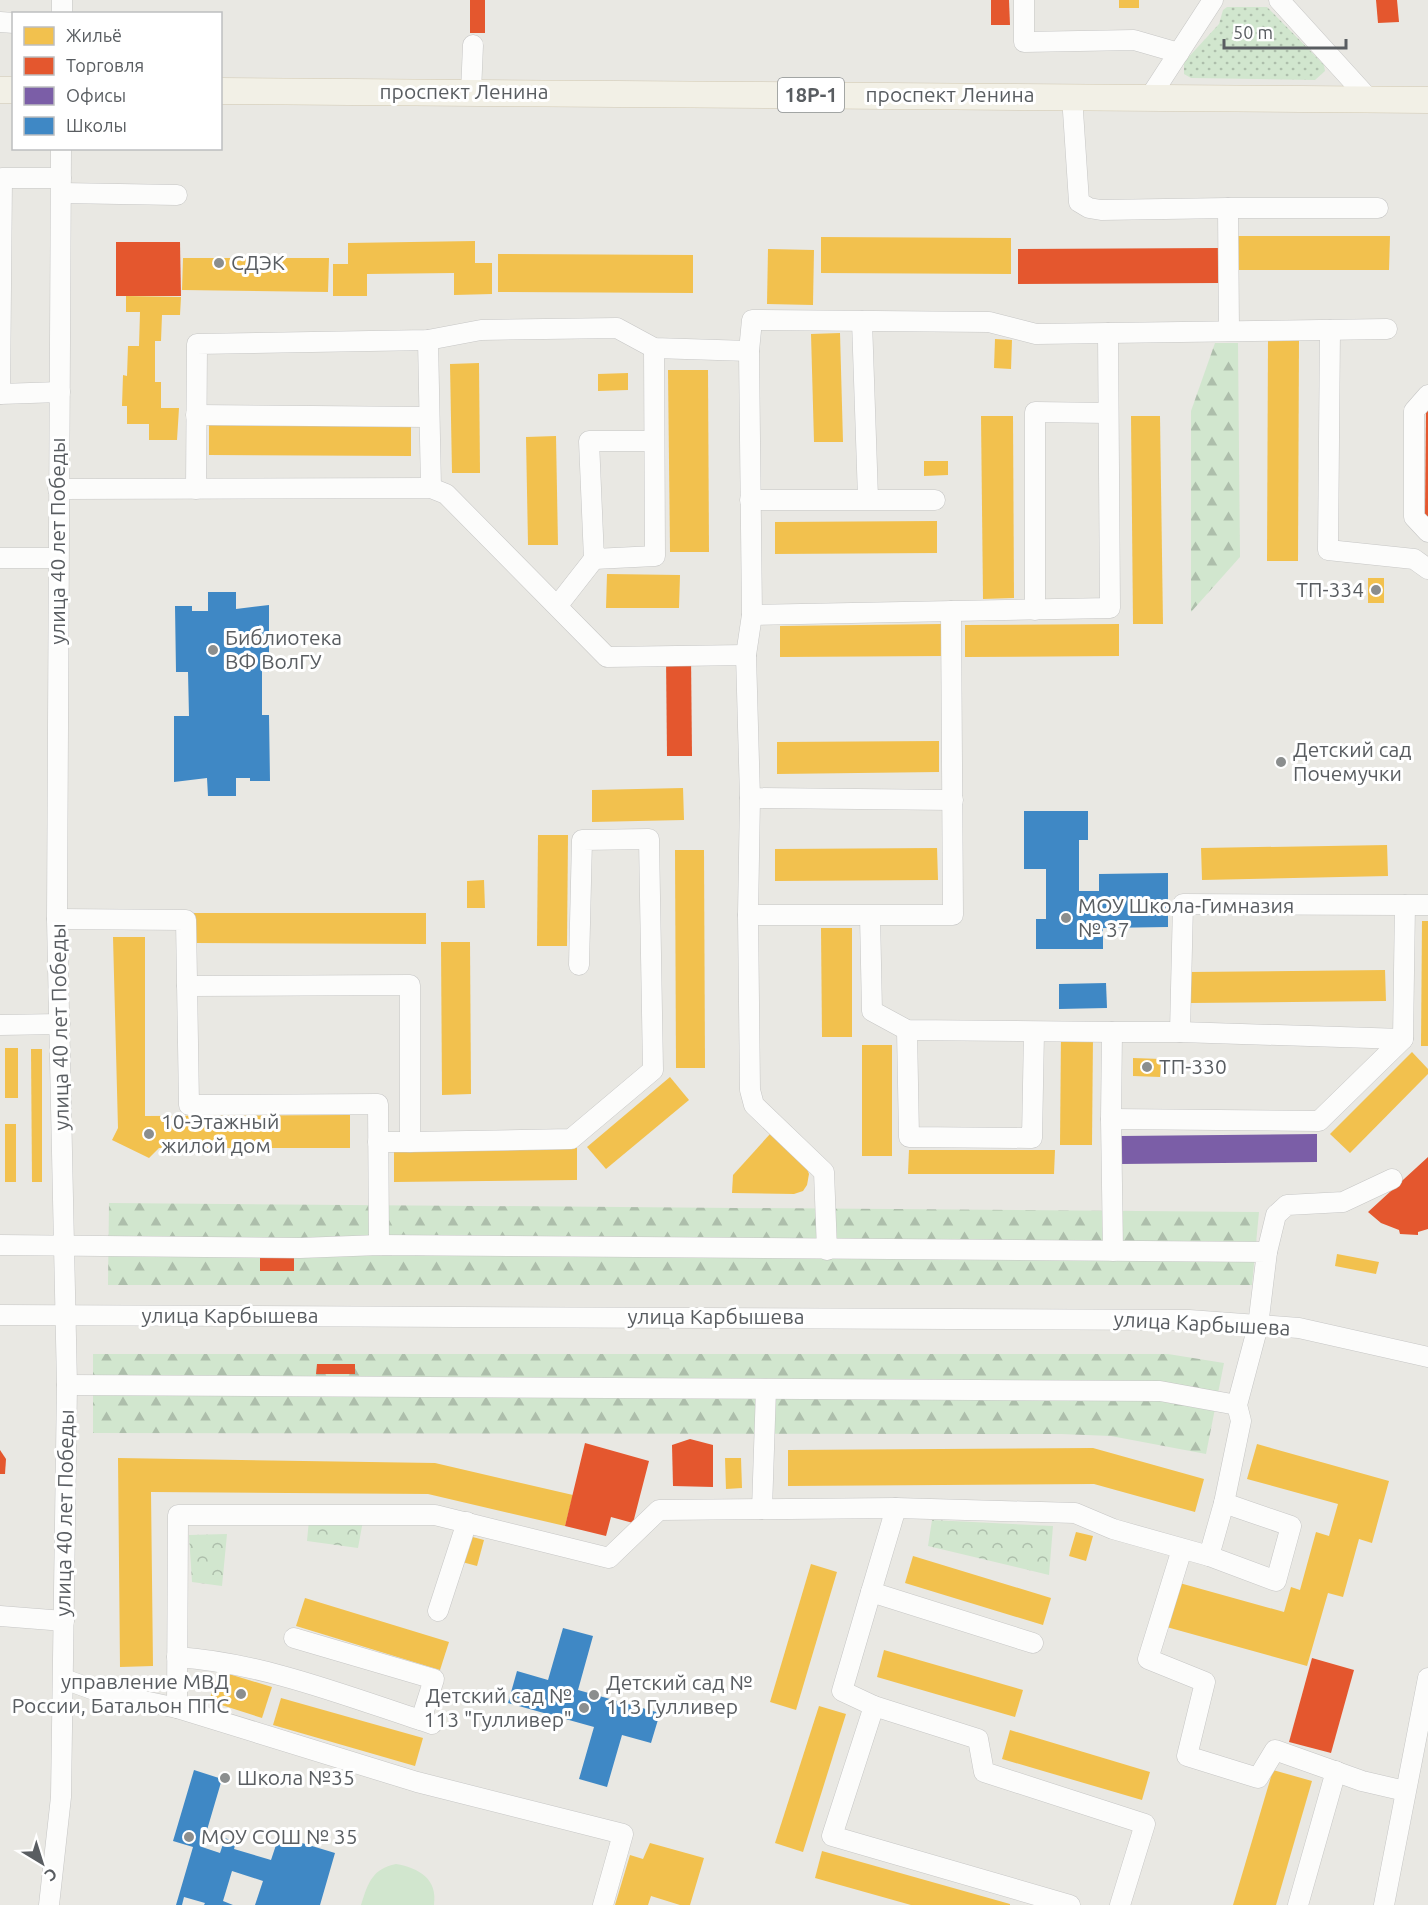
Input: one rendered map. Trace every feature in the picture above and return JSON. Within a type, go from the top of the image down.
[{"type":"main road","name":"проспект Ленина","points":[[222,91],[1428,100]]},
{"type":"street","points":[[1024,0],[1024,42],[1134,40],[1179,53]]},
{"type":"street","points":[[1150,97],[1213,0]]},
{"type":"street","points":[[1279,0],[1369,99]]},
{"type":"street","points":[[471,92],[473,45]]},
{"type":"street","points":[[1072,96],[1079,201],[1089,208],[1101,210],[1378,208]]},
{"type":"street","name":"улица 40 лет Победы","points":[[50,1905],[61,1797],[67,1384],[57,919],[61,150]]},
{"type":"street","points":[[60,392],[0,394],[1,178],[177,195]]},
{"type":"street","points":[[1228,208],[1229,331]]},
{"type":"street","points":[[827,1250],[824,1172],[754,1105],[750,1090],[748,915],[750,798],[746,655],[752,615],[749,351],[752,320],[989,322],[1036,334],[1387,329]]},
{"type":"street","points":[[862,321],[868,498]]},
{"type":"street","points":[[196,489],[197,344],[428,340],[481,330],[616,328],[654,348],[749,351]]},
{"type":"street","points":[[1330,330],[1328,550],[1414,559],[1428,569]]},
{"type":"street","points":[[752,615],[1110,608],[1108,333]]},
{"type":"street","points":[[428,340],[431,488]]},
{"type":"street","points":[[594,559],[655,556],[654,348]]},
{"type":"street","points":[[1428,395],[1414,411],[1414,517],[1428,532]]},
{"type":"street","points":[[1035,610],[1035,412],[1108,413]]},
{"type":"street","points":[[196,415],[428,417]]},
{"type":"street","points":[[558,604],[594,559],[589,441],[653,441]]},
{"type":"street","points":[[58,489],[431,488],[446,494],[558,604],[607,657],[746,655]]},
{"type":"street","points":[[750,500],[868,498],[935,500]]},
{"type":"street","points":[[0,558],[58,558]]},
{"type":"street","points":[[748,915],[953,915],[951,611]]},
{"type":"street","points":[[750,798],[953,800]]},
{"type":"street","points":[[378,1142],[571,1139],[653,1070],[649,839],[582,840],[579,965]]},
{"type":"street","points":[[1180,1032],[1183,904],[1428,905]]},
{"type":"street","points":[[1112,1119],[1318,1121],[1403,1039],[1406,905]]},
{"type":"street","points":[[870,916],[872,1011],[907,1030],[1180,1032],[1403,1039]]},
{"type":"street","points":[[57,919],[186,920],[189,1106],[378,1104],[379,1245]]},
{"type":"street","points":[[187,987],[410,985],[410,1142]]},
{"type":"street","points":[[0,1025],[60,1024]]},
{"type":"street","points":[[907,1030],[909,1137],[1032,1138],[1034,1032]]},
{"type":"street","points":[[1112,1032],[1113,1251]]},
{"type":"street","points":[[1209,1556],[1224,1503],[1240,1420],[1237,1405],[1258,1326],[1267,1252],[1276,1215],[1287,1205],[1343,1202],[1392,1179]]},
{"type":"street","points":[[0,1245],[300,1248],[379,1245],[1267,1252]]},
{"type":"street","name":"улица Карбышева","points":[[0,1315],[1189,1320],[1299,1328],[1428,1357]]},
{"type":"street","points":[[67,1384],[1156,1391],[1237,1405]]},
{"type":"street","points":[[762,1509],[766,1389]]},
{"type":"street","points":[[177,1708],[178,1515],[435,1515],[609,1558],[659,1510],[896,1508],[1075,1513],[1113,1529],[1209,1556],[1275,1581],[1291,1526],[1224,1503]]},
{"type":"street","points":[[896,1508],[842,1691],[874,1706],[978,1739],[984,1772],[1145,1824],[1120,1905]]},
{"type":"street","points":[[438,1611],[467,1522]]},
{"type":"street","points":[[1182,1549],[1148,1659],[1205,1682],[1187,1756],[1258,1779],[1275,1750],[1405,1791]]},
{"type":"street","points":[[871,1592],[1033,1643]]},
{"type":"street","points":[[0,1616],[64,1621]]},
{"type":"street","points":[[177,1657],[209,1659],[285,1677],[426,1722],[434,1679],[294,1638]]},
{"type":"street","points":[[1384,1905],[1428,1678]]},
{"type":"street","points":[[64,1679],[97,1690],[177,1708],[417,1782],[623,1834],[603,1905]]},
{"type":"street","points":[[874,1706],[832,1836],[1070,1905]]},
{"type":"street","points":[[1298,1905],[1336,1771]]},
{"type":"green space","points":[[1227,7],[1267,7],[1324,65],[1325,71],[1315,80],[1191,78],[1184,74],[1184,62],[1219,24],[1223,10]]},
{"type":"green space","points":[[1215,343],[1238,343],[1240,557],[1191,612],[1191,411]]},
{"type":"green space","points":[[109,1203],[1259,1212],[1252,1285],[108,1285]]},
{"type":"green space","points":[[93,1354],[1168,1354],[1224,1363],[1206,1454],[1111,1436],[1061,1434],[93,1433]]},
{"type":"green space","points":[[309,1520],[363,1521],[358,1548],[307,1541]]},
{"type":"green space","points":[[932,1520],[1053,1526],[1049,1575],[928,1546]]},
{"type":"green space","points":[[227,1534],[222,1586],[192,1582],[189,1535]]},
{"type":"green space","points":[[396,1864],[412,1868],[425,1876],[433,1888],[434,1905],[361,1905],[366,1890],[376,1873]]},
{"type":"building: Жильё","points":[[1119,0],[1139,0],[1139,8],[1119,8]]},
{"type":"building: Жильё","points":[[1238,236],[1390,236],[1389,270],[1238,270]]},
{"type":"building: Жильё","points":[[821,237],[1011,238],[1011,274],[821,273]]},
{"type":"building: Жильё","points":[[475,241],[475,263],[492,263],[492,294],[454,295],[454,273],[367,274],[367,296],[333,296],[333,264],[348,264],[348,243]]},
{"type":"building: Жильё","points":[[768,249],[814,250],[813,305],[767,304]]},
{"type":"building: Жильё","points":[[498,254],[693,255],[693,293],[498,292]]},
{"type":"building: Жильё","points":[[183,258],[329,258],[328,292],[182,290]]},
{"type":"building: Жильё","points":[[126,296],[181,297],[180,315],[162,315],[161,341],[155,341],[155,382],[161,382],[161,408],[179,408],[177,440],[149,440],[149,424],[127,424],[127,406],[122,406],[123,375],[127,376],[128,346],[139,346],[140,312],[126,312]]},
{"type":"building: Жильё","points":[[840,333],[843,442],[814,442],[811,334]]},
{"type":"building: Жильё","points":[[1268,338],[1299,338],[1298,561],[1267,561]]},
{"type":"building: Жильё","points":[[995,339],[1012,340],[1011,369],[994,368]]},
{"type":"building: Жильё","points":[[479,363],[480,473],[452,473],[450,364]]},
{"type":"building: Жильё","points":[[668,370],[708,370],[709,552],[670,552]]},
{"type":"building: Жильё","points":[[628,373],[628,390],[598,391],[598,374]]},
{"type":"building: Жильё","points":[[981,416],[1013,416],[1014,598],[983,599]]},
{"type":"building: Жильё","points":[[1131,416],[1160,416],[1163,624],[1133,624]]},
{"type":"building: Жильё","points":[[209,425],[411,425],[411,456],[209,455]]},
{"type":"building: Жильё","points":[[556,436],[558,545],[528,545],[526,437]]},
{"type":"building: Жильё","points":[[924,461],[948,461],[948,475],[924,476]]},
{"type":"building: Жильё","points":[[937,521],[937,553],[775,554],[775,522]]},
{"type":"building: Жильё","points":[[607,574],[680,575],[679,608],[606,608]]},
{"type":"building: Жильё","name":"ТП-334","points":[[1368,578],[1384,578],[1384,603],[1368,603]]},
{"type":"building: Жильё","points":[[942,624],[942,656],[780,657],[780,626]]},
{"type":"building: Жильё","points":[[1119,624],[1119,656],[965,657],[965,625]]},
{"type":"building: Жильё","points":[[939,741],[939,772],[777,774],[777,742]]},
{"type":"building: Жильё","points":[[683,788],[684,820],[592,822],[592,790]]},
{"type":"building: Жильё","points":[[538,835],[568,835],[567,946],[537,946]]},
{"type":"building: Жильё","points":[[1387,845],[1388,876],[1202,880],[1201,848]]},
{"type":"building: Жильё","points":[[937,848],[938,880],[775,881],[775,849]]},
{"type":"building: Жильё","points":[[675,850],[704,850],[705,1068],[676,1068]]},
{"type":"building: Жильё","points":[[484,880],[485,908],[467,908],[467,881]]},
{"type":"building: Жильё","points":[[194,913],[426,913],[426,944],[194,943]]},
{"type":"building: Жильё","points":[[1422,921],[1428,921],[1428,1046],[1421,1046]]},
{"type":"building: Жильё","points":[[821,928],[852,928],[852,1037],[822,1037]]},
{"type":"building: Жильё","points":[[113,937],[145,937],[145,1116],[350,1115],[350,1148],[159,1148],[149,1158],[112,1140],[118,1128]]},
{"type":"building: Жильё","points":[[441,942],[470,942],[471,1094],[442,1095]]},
{"type":"building: Жильё","points":[[1385,970],[1386,1001],[1190,1003],[1189,972]]},
{"type":"building: Жильё","points":[[1061,1034],[1093,1035],[1092,1145],[1060,1145]]},
{"type":"building: Жильё","points":[[862,1045],[892,1045],[892,1156],[862,1156]]},
{"type":"building: Жильё","points":[[5,1048],[18,1048],[18,1098],[5,1098]]},
{"type":"building: Жильё","points":[[31,1049],[42,1049],[42,1182],[32,1182]]},
{"type":"building: Жильё","points":[[1412,1052],[1428,1069],[1428,1074],[1350,1153],[1330,1134]]},
{"type":"building: Жильё","name":"ТП-330","points":[[1133,1058],[1161,1059],[1160,1077],[1133,1076]]},
{"type":"building: Жильё","points":[[670,1077],[689,1100],[606,1169],[587,1147]]},
{"type":"building: Жильё","points":[[5,1124],[16,1124],[16,1182],[5,1182]]},
{"type":"building: Жильё","points":[[770,1134],[805,1164],[809,1174],[807,1185],[803,1191],[794,1194],[732,1193],[733,1175]]},
{"type":"building: Жильё","points":[[577,1148],[577,1180],[394,1182],[394,1150]]},
{"type":"building: Жильё","points":[[909,1150],[1055,1150],[1054,1174],[908,1174]]},
{"type":"building: Жильё","points":[[1337,1254],[1379,1262],[1376,1274],[1335,1266]]},
{"type":"building: Жильё","points":[[1257,1444],[1389,1481],[1372,1543],[1359,1539],[1343,1597],[1328,1593],[1307,1666],[1163,1626],[1176,1582],[1284,1612],[1291,1587],[1300,1590],[1316,1532],[1329,1536],[1338,1504],[1247,1479]]},
{"type":"building: Жильё","points":[[1093,1448],[1204,1479],[1195,1512],[1094,1484],[788,1486],[788,1450]]},
{"type":"building: Жильё","points":[[118,1458],[435,1463],[573,1495],[565,1526],[428,1494],[151,1492],[153,1666],[120,1667]]},
{"type":"building: Жильё","points":[[725,1458],[741,1458],[742,1488],[726,1489]]},
{"type":"building: Жильё","points":[[1076,1532],[1093,1536],[1086,1561],[1069,1556]]},
{"type":"building: Жильё","points":[[469,1536],[484,1540],[477,1566],[462,1562]]},
{"type":"building: Жильё","points":[[913,1556],[1051,1598],[1043,1625],[905,1583]]},
{"type":"building: Жильё","points":[[811,1564],[837,1572],[796,1710],[770,1702]]},
{"type":"building: Жильё","points":[[305,1598],[449,1642],[440,1670],[296,1626]]},
{"type":"building: Жильё","points":[[884,1650],[1023,1690],[1015,1717],[877,1677]]},
{"type":"building: Жильё","name":"управление МВД России, Батальон ППС","points":[[219,1671],[272,1687],[262,1718],[209,1701]]},
{"type":"building: Жильё","points":[[281,1698],[423,1738],[415,1766],[273,1725]]},
{"type":"building: Жильё","points":[[819,1706],[846,1714],[803,1852],[775,1843]]},
{"type":"building: Жильё","points":[[1010,1730],[1150,1772],[1142,1800],[1002,1759]]},
{"type":"building: Жильё","points":[[1273,1770],[1312,1781],[1276,1905],[1233,1905]]},
{"type":"building: Жильё","points":[[650,1843],[704,1858],[690,1905],[680,1905],[651,1896],[648,1905],[615,1905],[630,1855],[643,1859]]},
{"type":"building: Жильё","points":[[822,1851],[1010,1905],[911,1905],[815,1878]]},
{"type":"building: Торговля","points":[[470,0],[485,0],[485,33],[470,33]]},
{"type":"building: Торговля","points":[[991,0],[1009,0],[1010,25],[991,25]]},
{"type":"building: Торговля","points":[[1376,0],[1397,0],[1399,22],[1378,23]]},
{"type":"building: Торговля","points":[[116,242],[180,242],[181,296],[116,296]]},
{"type":"building: Торговля","points":[[1219,248],[1219,283],[1018,284],[1018,249]]},
{"type":"building: Торговля","points":[[1426,411],[1428,411],[1428,516],[1425,516]]},
{"type":"building: Торговля","points":[[691,656],[692,756],[667,756],[666,657]]},
{"type":"building: Торговля","points":[[1428,1157],[1428,1229],[1418,1232],[1418,1235],[1400,1234],[1399,1230],[1381,1223],[1368,1212]]},
{"type":"building: Торговля","points":[[260,1258],[294,1258],[294,1271],[260,1271]]},
{"type":"building: Торговля","points":[[317,1364],[355,1364],[355,1374],[316,1374]]},
{"type":"building: Торговля","points":[[690,1439],[713,1445],[713,1487],[673,1486],[672,1445]]},
{"type":"building: Торговля","points":[[585,1443],[649,1461],[633,1523],[611,1517],[606,1536],[565,1526]]},
{"type":"building: Торговля","points":[[0,1450],[6,1459],[5,1474],[0,1474]]},
{"type":"building: Торговля","points":[[1312,1658],[1354,1670],[1331,1753],[1289,1742]]},
{"type":"building: Офисы","points":[[1317,1134],[1317,1162],[1122,1164],[1121,1136]]},
{"type":"building: Школы","points":[[208,592],[236,592],[236,609],[269,605],[269,672],[262,671],[262,715],[269,715],[270,781],[236,778],[236,796],[208,796],[207,778],[174,782],[174,716],[189,716],[188,672],[176,672],[175,606],[192,606],[192,611],[208,611]]},
{"type":"building: Школы","points":[[1024,811],[1088,811],[1088,840],[1079,840],[1079,891],[1099,891],[1099,874],[1168,873],[1168,927],[1103,928],[1103,949],[1036,949],[1036,919],[1046,919],[1046,869],[1024,869]]},
{"type":"building: Школы","points":[[1106,983],[1107,1008],[1059,1009],[1059,984]]},
{"type":"building: Школы","name":"Детский сад № 113 \"Гулливер\"","points":[[563,1628],[593,1636],[578,1690],[660,1713],[651,1743],[622,1735],[607,1787],[579,1779],[594,1727],[508,1703],[517,1671],[548,1680]]},
{"type":"building: Школы","name":"МОУ СОШ № 35","points":[[194,1770],[222,1779],[202,1847],[220,1853],[225,1838],[236,1842],[234,1849],[271,1860],[279,1836],[335,1853],[320,1905],[255,1905],[263,1881],[232,1871],[223,1901],[233,1905],[204,1905],[205,1903],[184,1897],[182,1905],[176,1905],[193,1847],[173,1841]]},
{"type":"place","name":"СДЭК","points":[[219,263]]},
{"type":"place","name":"ТП-334","points":[[1376,590]]},
{"type":"place","name":"Библиотека ВФ ВолГУ","points":[[213,650]]},
{"type":"place","name":"Детский сад Почемучки","points":[[1281,762]]},
{"type":"place","name":"МОУ Школа-Гимназия № 37","points":[[1066,918]]},
{"type":"place","name":"ТП-330","points":[[1147,1067]]},
{"type":"place","name":"10-Этажный жилой дом","points":[[149,1134]]},
{"type":"place","name":"управление МВД России, Батальон ППС","points":[[241,1694]]},
{"type":"place","name":"Детский сад № 113 Гулливер","points":[[594,1695]]},
{"type":"place","name":"Детский сад № 113 \"Гулливер\"","points":[[584,1708]]},
{"type":"place","name":"Школа №35","points":[[225,1778]]},
{"type":"place","name":"МОУ СОШ № 35","points":[[189,1837]]}]
